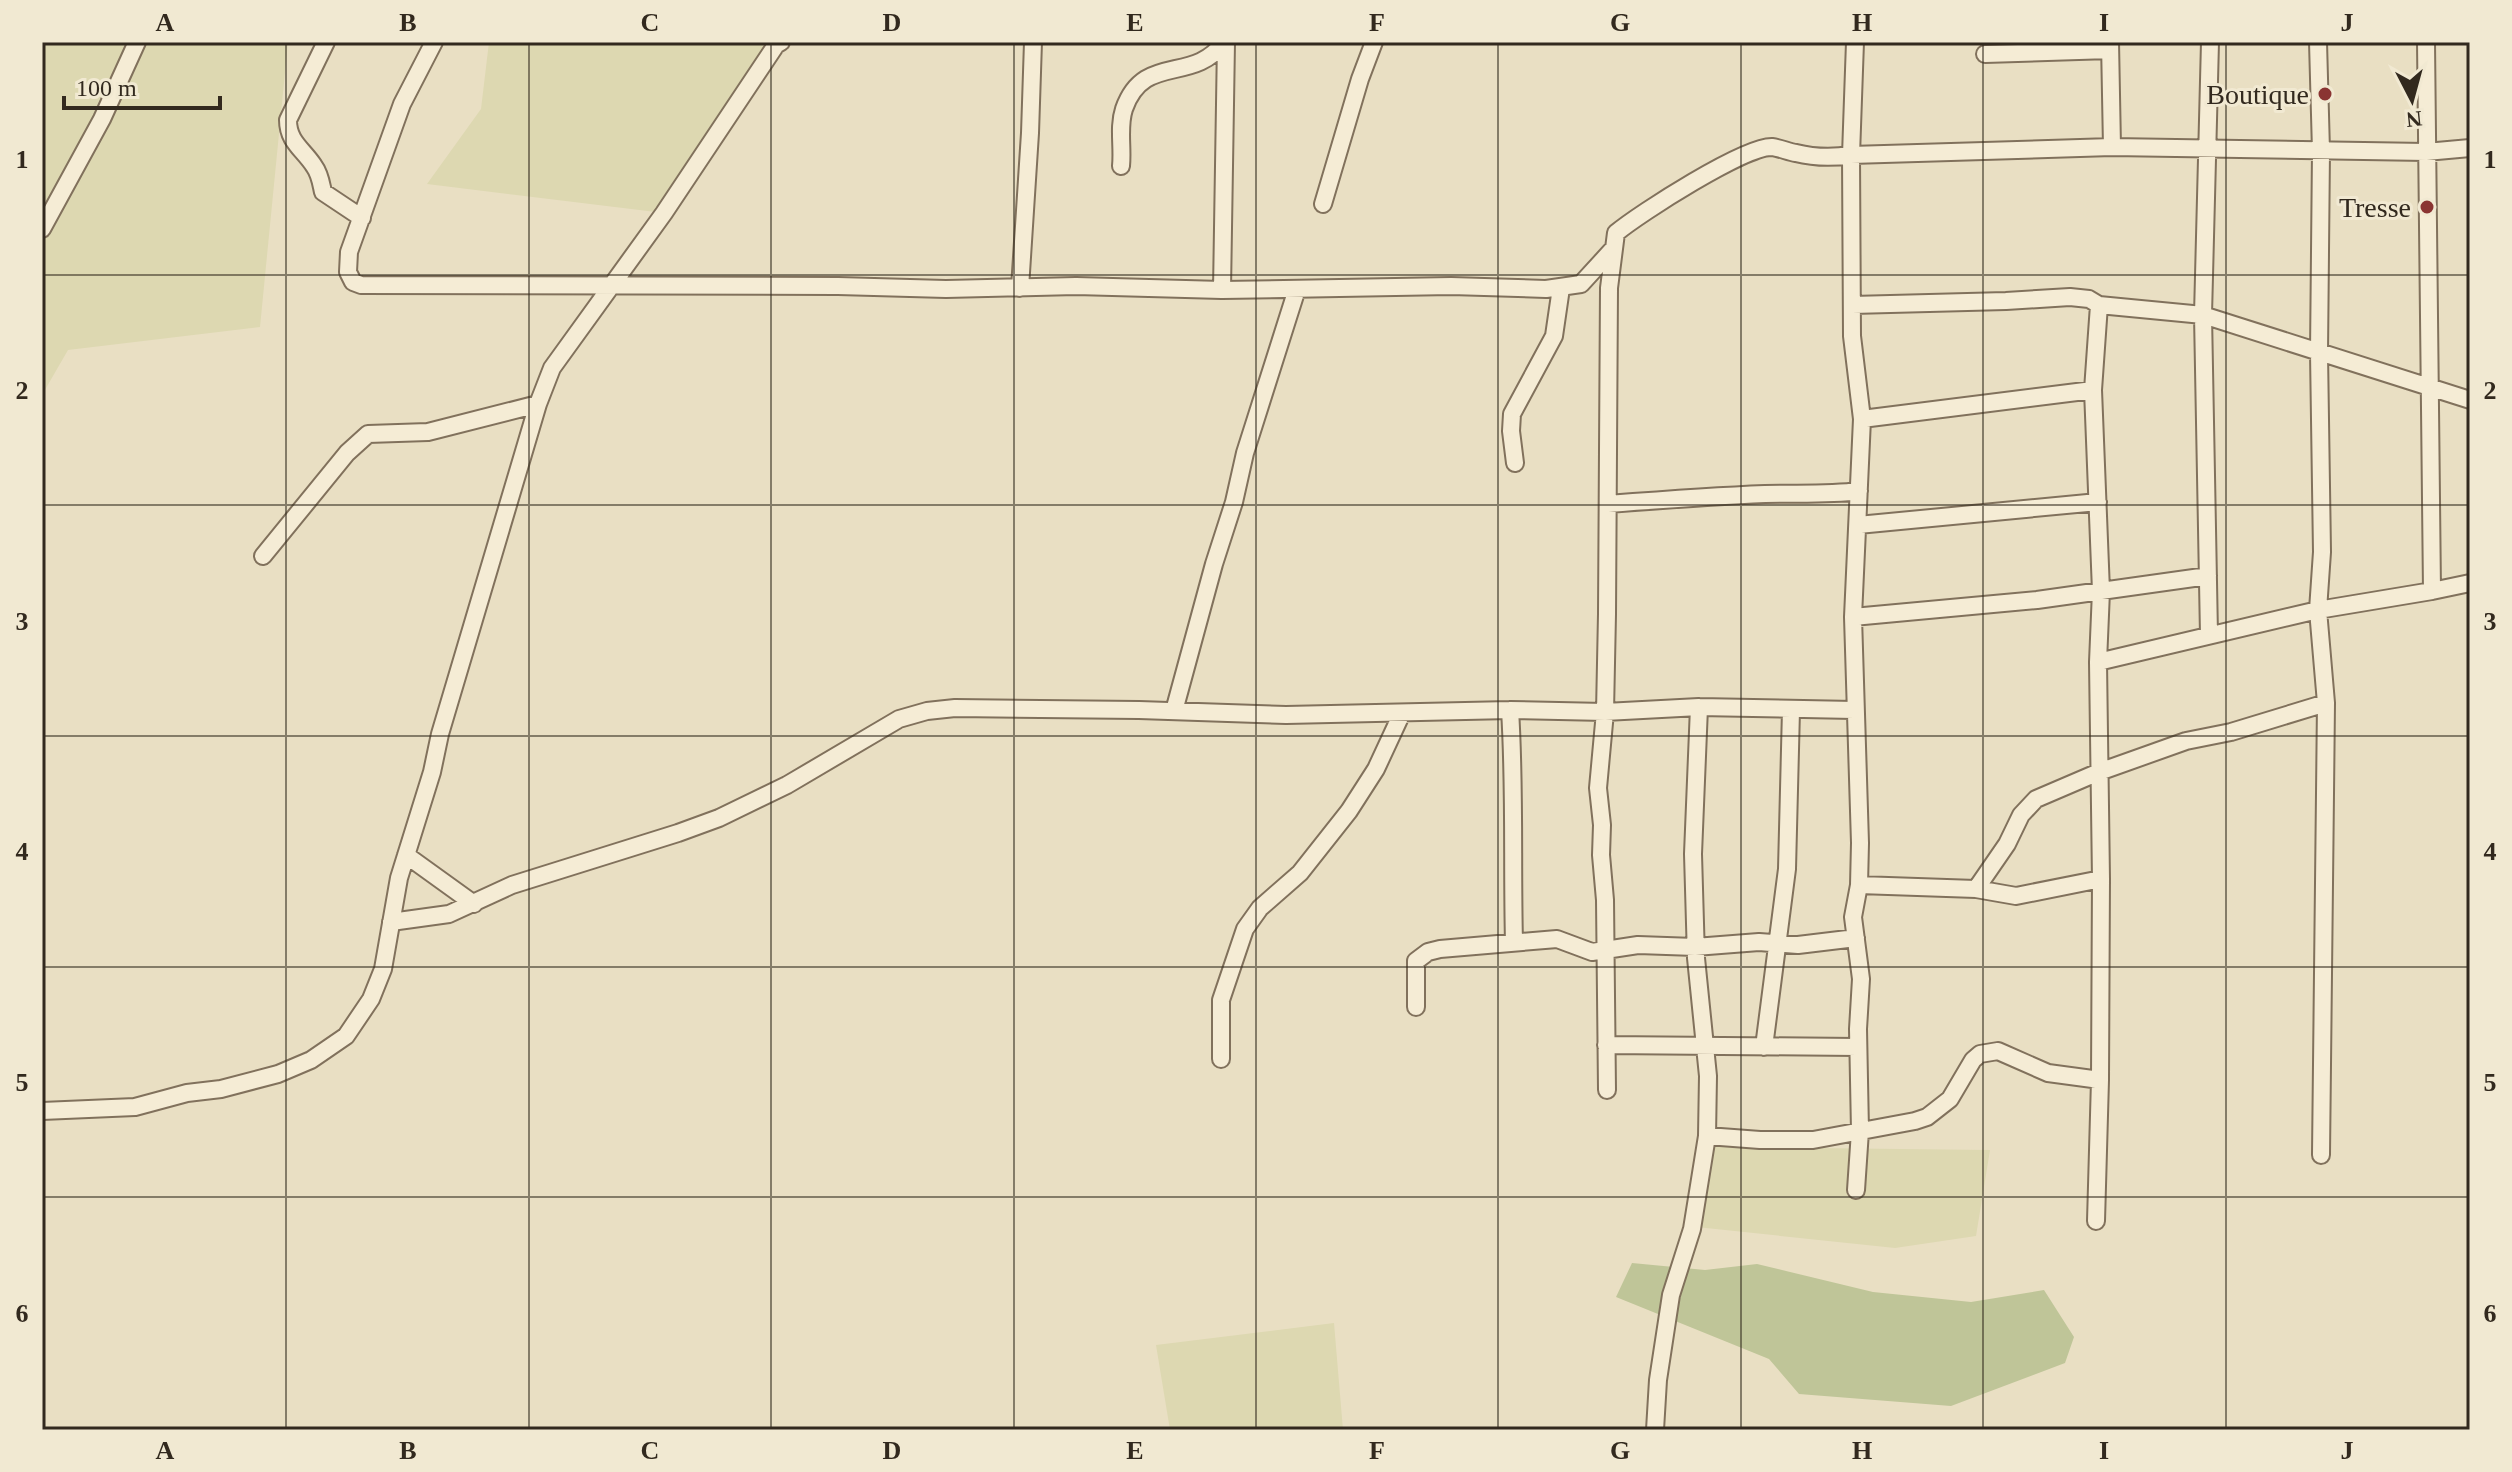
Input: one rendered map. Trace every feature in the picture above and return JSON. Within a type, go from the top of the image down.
[{"type":"street","points":[[42,229],[102,119],[137,42]]},
{"type":"street","points":[[326,42],[288,120],[288,132],[314,165],[323,192],[362,218]]},
{"type":"street","points":[[434,42],[402,104],[349,252],[348,272],[353,282],[361,285],[1076,286],[1222,290],[1451,286],[1561,288],[1581,284],[1613,249]]},
{"type":"street","points":[[418,76],[429,73],[445,42]]},
{"type":"street","points":[[1020,288],[1033,42]]},
{"type":"street","points":[[1222,290],[1225,42]]},
{"type":"street","points":[[1121,166],[1120,133],[1124,110],[1136,86],[1154,73],[1198,65],[1214,56],[1225,42]]},
{"type":"street","points":[[1323,204],[1374,42]]},
{"type":"street","points":[[1855,42],[1851,155],[1852,336],[1862,419],[1853,617],[1859,807],[1859,885],[1853,917],[1861,979],[1858,1047],[1860,1131],[1856,1190]]},
{"type":"street","points":[[2209,635],[2203,315],[2210,42]]},
{"type":"street","points":[[2318,42],[2322,552],[2318,610],[2326,703],[2321,1155]]},
{"type":"street","points":[[2426,42],[2432,591]]},
{"type":"street","points":[[42,1111],[135,1107],[278,1074],[311,1060],[346,1036],[371,999],[383,969],[406,855],[432,772],[440,734],[538,404],[552,368],[614,285],[778,43]]},
{"type":"street","points":[[1985,54],[2110,46],[2112,147]]},
{"type":"street","points":[[1607,1090],[1605,900],[1598,788],[1605,712],[1609,288],[1616,233],[1637,215],[1728,162],[1754,150],[1772,147],[1816,157],[2112,147],[2426,152],[2470,148]]},
{"type":"street","points":[[1515,463],[1512,414],[1554,336],[1561,288]]},
{"type":"street","points":[[1174,711],[1245,453],[1297,289]]},
{"type":"street","points":[[1852,305],[2070,297],[2089,299],[2099,305],[2203,315],[2470,400]]},
{"type":"street","points":[[2096,1221],[2100,1080],[2098,662],[2101,591],[2093,390],[2099,305]]},
{"type":"street","points":[[1862,419],[2093,390]]},
{"type":"street","points":[[263,556],[347,453],[368,434],[428,432],[538,404]]},
{"type":"street","points":[[1608,504],[1713,496],[1859,491]]},
{"type":"street","points":[[1858,525],[2098,502]]},
{"type":"street","points":[[1853,617],[2037,600],[2208,576]]},
{"type":"street","points":[[2098,662],[2318,610],[2470,583]]},
{"type":"street","points":[[1976,889],[2007,844],[2021,815],[2036,799],[2099,772],[2186,741],[2265,723],[2326,703]]},
{"type":"street","points":[[391,922],[449,914],[512,885],[719,818],[787,785],[899,719],[927,711],[955,708],[1286,715],[1510,710],[1605,712],[1699,707],[1854,710]]},
{"type":"street","points":[[1655,1430],[1668,1309],[1692,1229],[1707,1136],[1708,1076],[1695,947],[1693,854],[1699,707]]},
{"type":"street","points":[[1510,710],[1514,942]]},
{"type":"street","points":[[1764,1047],[1787,869],[1791,710]]},
{"type":"street","points":[[1221,1059],[1221,1000],[1245,929],[1260,908],[1300,873],[1349,811],[1376,769],[1402,713]]},
{"type":"street","points":[[406,855],[474,904]]},
{"type":"street","points":[[1859,885],[1976,889],[2016,896],[2101,879]]},
{"type":"street","points":[[1416,1007],[1416,961],[1440,949],[1557,939],[1592,952],[1638,945],[1798,945],[1856,938]]},
{"type":"street","points":[[1606,1045],[1858,1047]]},
{"type":"street","points":[[1707,1136],[1813,1140],[1927,1117],[1950,1099],[1973,1060],[1980,1054],[1998,1051],[2048,1073],[2100,1080]]},
{"type":"shaded area","points":[[42,42],[288,42],[260,327],[68,350],[42,395]]},
{"type":"shaded area","points":[[489,42],[776,42],[664,213],[427,184],[481,109]]},
{"type":"shaded area","points":[[1718,1129],[1813,1148],[1990,1150],[1976,1236],[1895,1248],[1687,1226]]},
{"type":"shaded area","points":[[1334,1323],[1343,1430],[1170,1430],[1156,1345]]},
{"type":"green space","points":[[1632,1263],[1705,1270],[1757,1264],[1873,1292],[1971,1302],[2044,1290],[2074,1337],[2065,1363],[1951,1406],[1799,1394],[1769,1359],[1616,1297]]},
{"type":"place","name":"Boutique","points":[[2325,94]]},
{"type":"place","name":"Tresse","points":[[2427,207]]}]
